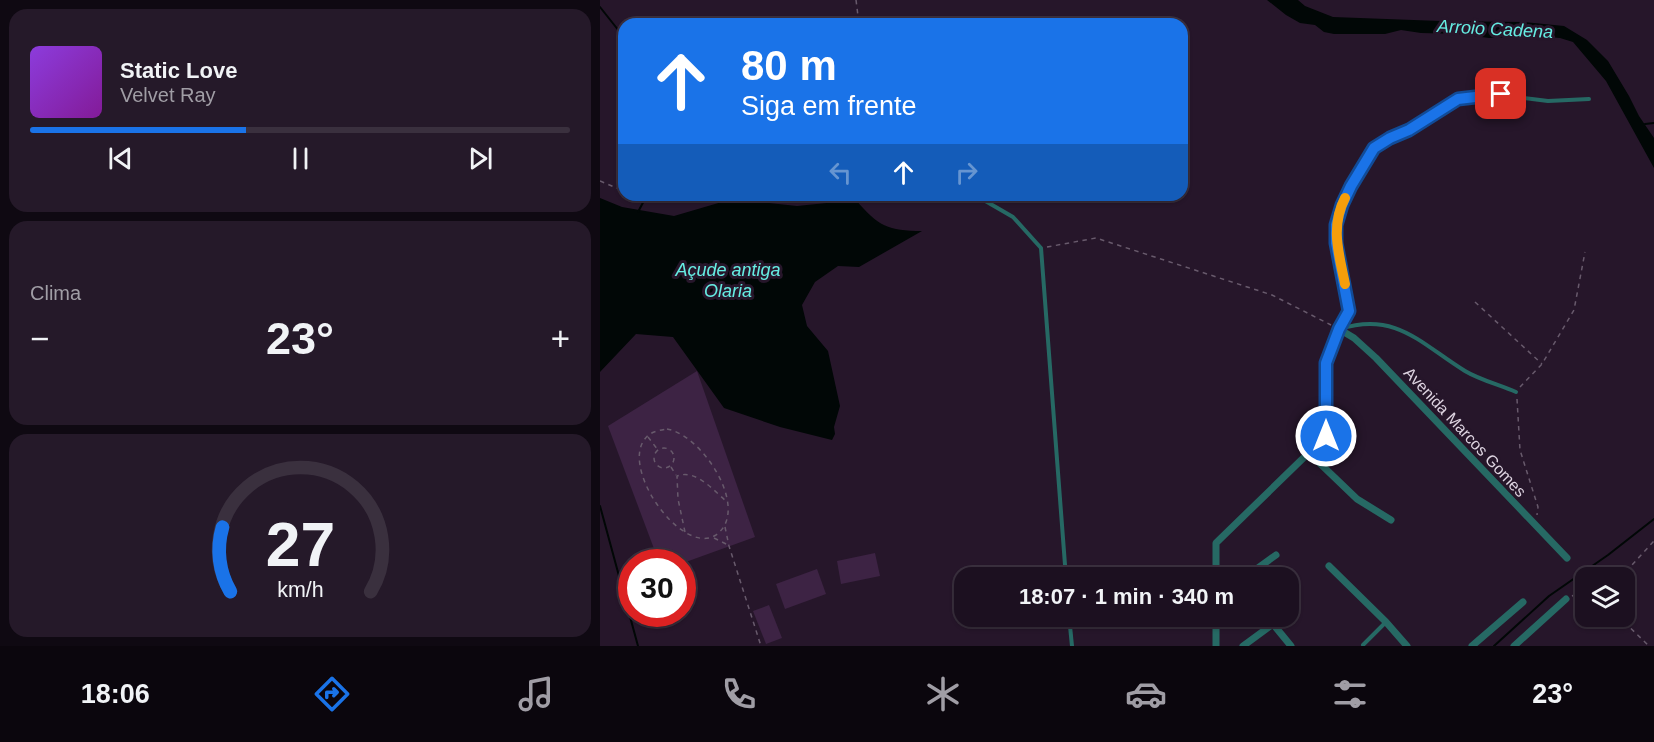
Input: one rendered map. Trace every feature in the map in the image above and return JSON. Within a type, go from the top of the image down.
[{"type":"street","points":[[1216,567],[1216,543],[1326,436],[1326,363],[1339,329]]},
{"type":"street","name":"Avenida Marcos Gomes","points":[[1339,329],[1354,338],[1376,358],[1567,558]]},
{"type":"street","points":[[1308,452],[1358,499],[1391,520]]},
{"type":"street","points":[[1259,567],[1276,555]]},
{"type":"street","points":[[1329,566],[1407,646]]},
{"type":"street","points":[[1520,644],[1566,599]]},
{"type":"street","points":[[1472,646],[1523,602]]},
{"type":"street","points":[[1243,646],[1274,624],[1291,646]]},
{"type":"street","points":[[1216,627],[1216,646]]},
{"type":"lane","points":[[1339,329],[1349,311],[1336,243],[1336,225],[1342,205],[1374,148],[1409,130],[1458,99],[1501,94],[1548,101],[1589,99]]},
{"type":"lane","points":[[985,201],[1013,217],[1041,248],[1065,567]]},
{"type":"lane","points":[[1339,329],[1359,323],[1379,324],[1407,331],[1467,372],[1516,392]]},
{"type":"lane","points":[[1364,645],[1386,622]]},
{"type":"lane","points":[[1070,627],[1072,646]]},
{"type":"path","points":[[856,0],[858,18]]},
{"type":"path","points":[[600,181],[618,188]]},
{"type":"path","points":[[1041,248],[1096,238],[1272,295],[1339,329]]},
{"type":"path","points":[[1537,528],[1538,507],[1521,450],[1516,392],[1542,364],[1574,310],[1585,252]]},
{"type":"path","points":[[1475,302],[1542,364]]},
{"type":"path","points":[[725,526],[706,539],[685,532],[669,519],[651,495],[638,460],[642,442],[651,433],[667,429],[682,434],[694,442],[713,465],[724,488],[728,512],[725,526],[729,546],[761,646]]},
{"type":"path","points":[[647,437],[658,451]]},
{"type":"path","points":[[667,449],[673,454],[673,462],[670,466],[661,467],[656,463],[655,456],[658,451],[667,449]]},
{"type":"path","points":[[670,466],[677,476],[678,499],[685,532]]},
{"type":"path","points":[[677,476],[684,474],[700,479],[726,502]]},
{"type":"path","points":[[712,537],[729,546]]},
{"type":"path","points":[[1630,567],[1654,541]]},
{"type":"path","points":[[1566,599],[1575,595]]},
{"type":"path","points":[[1629,627],[1649,646]]},
{"type":"shaded area","points":[[697,371],[755,537],[696,558],[696,549],[654,549],[608,426]]},
{"type":"shaded area","points":[[875,553],[880,576],[841,584],[837,561]]},
{"type":"shaded area","points":[[817,569],[826,594],[785,609],[776,584]]},
{"type":"shaded area","points":[[769,605],[782,638],[766,644],[753,611]]},
{"type":"water","name":"Arroio Cadena","points":[[1267,0],[1298,0],[1305,6],[1333,17],[1523,22],[1564,26],[1587,40],[1608,61],[1654,138],[1654,168],[1606,81],[1573,42],[1560,38],[1534,36],[1489,38],[1401,30],[1385,34],[1334,34],[1324,32],[1315,25],[1300,23]]},
{"type":"water","name":"Açude antiga Olaria","points":[[600,198],[622,207],[674,216],[725,201],[797,206],[857,201],[871,216],[884,225],[900,230],[922,231],[859,267],[838,266],[815,282],[802,305],[807,326],[828,351],[840,406],[832,440],[780,427],[724,408],[673,337],[636,334],[600,372]]},
{"type":"waterway","points":[[600,7],[618,30]]},
{"type":"waterway","points":[[1645,124],[1654,123]]},
{"type":"waterway","points":[[638,212],[644,201]]},
{"type":"waterway","points":[[600,506],[638,646]]},
{"type":"waterway","points":[[1494,646],[1549,596],[1608,555],[1654,519]]},
{"type":"slow traffic","points":[[1345,198],[1336,225],[1336,243],[1345,284]]},
{"type":"route","points":[[1326,436],[1326,363],[1339,329],[1349,311],[1348,296],[1336,243],[1336,225],[1351,186],[1374,148],[1390,138],[1409,130],[1458,99],[1501,94]]}]
